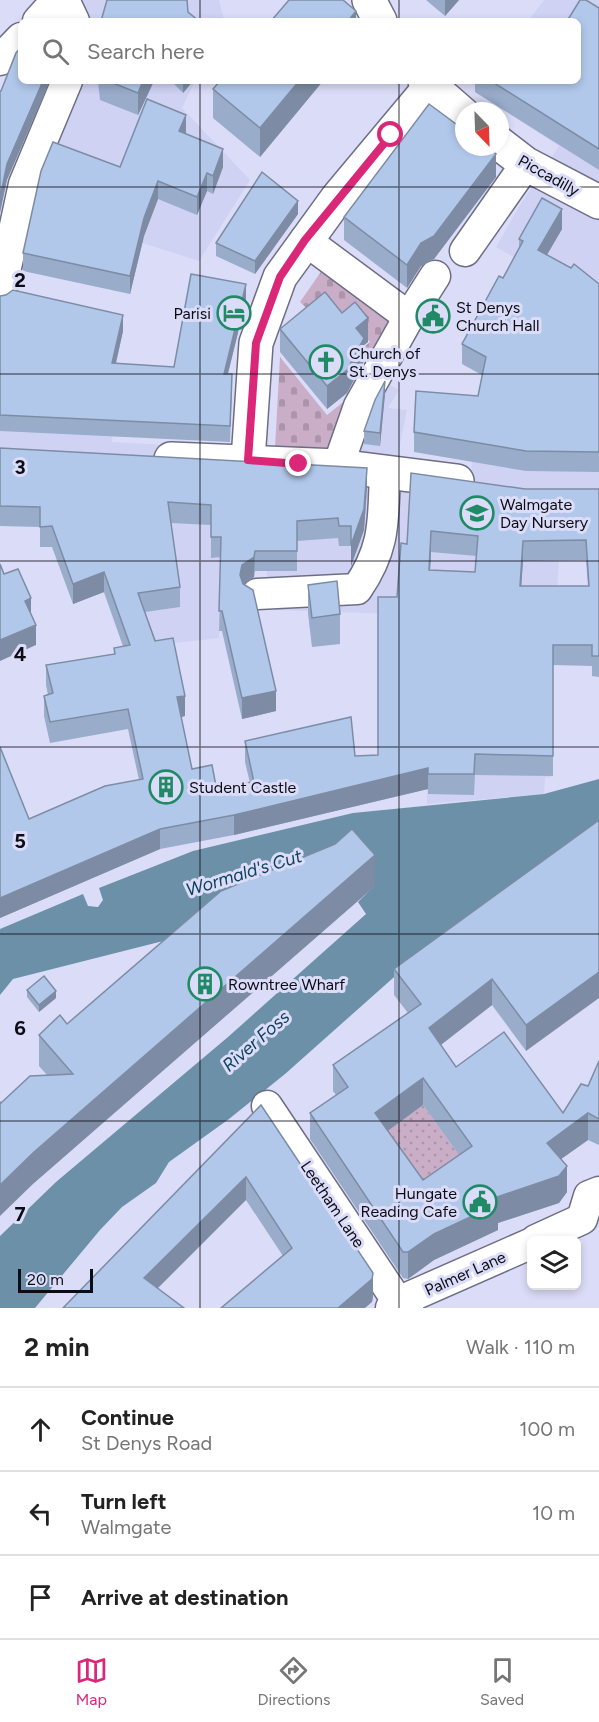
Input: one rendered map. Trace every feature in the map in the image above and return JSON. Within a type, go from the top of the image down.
[{"type":"street","points":[[41,18],[57,0]]},
{"type":"street","points":[[64,0],[73,18]]},
{"type":"street","points":[[369,0],[379,18]]},
{"type":"street","points":[[0,60],[18,41]]},
{"type":"street","points":[[0,295],[24,184],[66,84]]},
{"type":"street","points":[[248,460],[256,343],[280,277],[305,240],[428,84],[455,108]]},
{"type":"street","name":"Piccadilly","points":[[509,151],[526,164],[599,202]]},
{"type":"street","points":[[465,251],[526,164]]},
{"type":"street","points":[[305,240],[409,317]]},
{"type":"street","points":[[338,466],[359,406],[435,276]]},
{"type":"street","points":[[143,457],[248,460],[338,466],[486,485]]},
{"type":"street","points":[[257,594],[357,589],[371,568],[382,538],[385,471]]},
{"type":"street","name":"Leetham Lane","points":[[267,1106],[399,1306]]},
{"type":"street","points":[[545,1236],[582,1219],[589,1196],[599,1192]]},
{"type":"street","name":"Palmer Lane","points":[[399,1306],[527,1245]]},
{"type":"shaded area","points":[[75,0],[219,0],[224,18],[81,18]]},
{"type":"shaded area","points":[[544,0],[599,0],[599,305],[496,247],[520,205],[559,146],[509,114],[509,102],[491,102],[475,92],[481,84],[581,84],[581,18],[530,18]]},
{"type":"shaded area","points":[[77,84],[194,84],[182,108],[250,180],[199,261],[99,229],[47,153]]},
{"type":"shaded area","points":[[384,382],[399,390],[388,408],[407,410],[394,474],[471,485],[472,457],[599,411],[599,562],[559,561],[553,648],[553,776],[545,778],[544,794],[427,804],[427,615],[274,610],[263,554],[220,554],[219,638],[124,649],[80,528],[0,453],[0,388],[113,393],[112,442],[241,449],[275,448]]},
{"type":"green space","points":[[325,266],[398,319],[374,370],[358,352],[370,342],[355,324],[313,314],[300,302]]},
{"type":"green space","points":[[280,357],[327,415],[361,388],[333,450],[275,448]]},
{"type":"green space","points":[[423,1105],[472,1173],[423,1206],[375,1140]]},
{"type":"water","points":[[599,779],[599,833],[402,970],[285,1074],[229,1119],[169,1162],[156,1183],[122,1207],[100,1230],[35,1308],[0,1308],[0,1236],[56,1182],[228,1037],[366,914],[358,902],[372,888],[13,979],[0,995],[0,929],[83,894],[88,906],[98,907],[103,900],[99,888],[193,851],[353,813],[544,794]]},
{"type":"building","points":[[107,0],[187,0],[188,12],[195,18],[102,18]]},
{"type":"building","points":[[289,0],[343,0],[356,11],[350,18],[274,18]]},
{"type":"building","points":[[580,0],[586,0],[599,8],[599,149],[496,84],[581,84],[581,18],[569,18]]},
{"type":"building","points":[[18,51],[18,84],[42,84],[7,164],[0,198],[0,91]]},
{"type":"building","points":[[116,84],[142,84],[138,93]]},
{"type":"building","points":[[217,84],[297,84],[260,128],[213,89]]},
{"type":"building","points":[[147,99],[186,115],[179,131],[223,149],[213,176],[207,173],[197,197],[158,181],[144,218],[130,276],[23,253],[41,171],[53,142],[120,167]]},
{"type":"building","points":[[429,104],[455,123],[455,156],[494,156],[434,236],[421,243],[407,265],[344,217]]},
{"type":"building","points":[[262,172],[298,201],[255,261],[216,243]]},
{"type":"building","points":[[542,198],[562,209],[538,250],[571,268],[574,264],[599,284],[599,452],[526,451],[414,432],[416,391],[478,396],[486,357],[462,344],[499,276],[503,278],[523,241],[519,239]]},
{"type":"building","points":[[191,274],[246,284],[224,374],[232,374],[230,426],[0,415],[0,296],[13,290],[123,315],[112,363],[174,367]]},
{"type":"building","points":[[325,292],[342,313],[355,302],[368,318],[356,328],[364,338],[347,370],[327,386],[280,329]]},
{"type":"building","points":[[385,381],[380,433],[364,431],[375,400]]},
{"type":"building","points":[[0,448],[367,468],[364,509],[351,545],[351,526],[339,526],[338,518],[297,521],[297,551],[255,551],[254,557],[242,565],[240,575],[243,584],[253,590],[276,691],[242,698],[222,611],[219,611],[221,537],[211,537],[211,505],[168,502],[180,587],[138,593],[155,641],[173,638],[185,696],[177,697],[192,769],[212,765],[216,786],[254,782],[245,741],[351,717],[355,756],[378,755],[378,597],[397,597],[401,543],[407,544],[411,473],[525,489],[599,489],[599,656],[592,656],[592,645],[553,645],[553,756],[475,754],[474,774],[428,774],[428,768],[234,815],[160,829],[0,898],[0,747],[29,819],[105,786],[143,779],[128,709],[50,722],[44,696],[53,693],[46,665],[115,654],[114,648],[130,645],[104,572],[73,584],[52,526],[40,527],[40,507],[0,506]],"holes":[[[431,531],[478,536],[475,572],[429,570]],[[586,540],[589,586],[520,586],[523,541]]]},
{"type":"building","points":[[0,564],[4,574],[18,569],[31,598],[25,601],[36,625],[0,640]]},
{"type":"building","points":[[337,581],[340,614],[312,618],[308,585]]},
{"type":"building","points":[[599,820],[599,972],[526,1025],[492,979],[429,1028],[456,1067],[504,1032],[563,1113],[581,1084],[588,1086],[599,1061],[599,1119],[588,1113],[547,1143],[567,1166],[559,1176],[497,1197],[498,1204],[434,1234],[408,1252],[403,1252],[310,1113],[348,1087],[333,1065],[421,1004],[394,969]],"holes":[[[423,1078],[472,1146],[423,1180],[375,1113]]]},
{"type":"building","points":[[352,829],[375,855],[34,1152],[0,1185],[0,1102],[30,1076],[73,1074],[39,1035],[60,1015],[67,1024],[221,891],[335,844]]},
{"type":"building","points":[[44,976],[56,991],[39,1005],[27,990]]},
{"type":"building","points":[[261,1105],[373,1273],[372,1279],[338,1308],[221,1308],[292,1248],[246,1177],[144,1278],[184,1308],[63,1308]]},
{"type":"place","name":"Parisi","points":[[234,313]]},
{"type":"place","name":"St Denys Church Hall","points":[[433,316]]},
{"type":"place","name":"Church of St. Denys","points":[[326,362]]},
{"type":"place","name":"Walmgate Day Nursery","points":[[477,513]]},
{"type":"place","name":"Student Castle","points":[[166,787]]},
{"type":"place","name":"Rowntree Wharf","points":[[205,984]]},
{"type":"place","name":"Hungate Reading Cafe","points":[[480,1202]]},
{"type":"route","points":[[299,464],[248,460],[256,343],[280,277],[338,197],[391,135]]},
{"type":"water label","name":"Wormald's Cut","points":[[244,873]]},
{"type":"water label","name":"River Foss","points":[[256,1041]]}]
